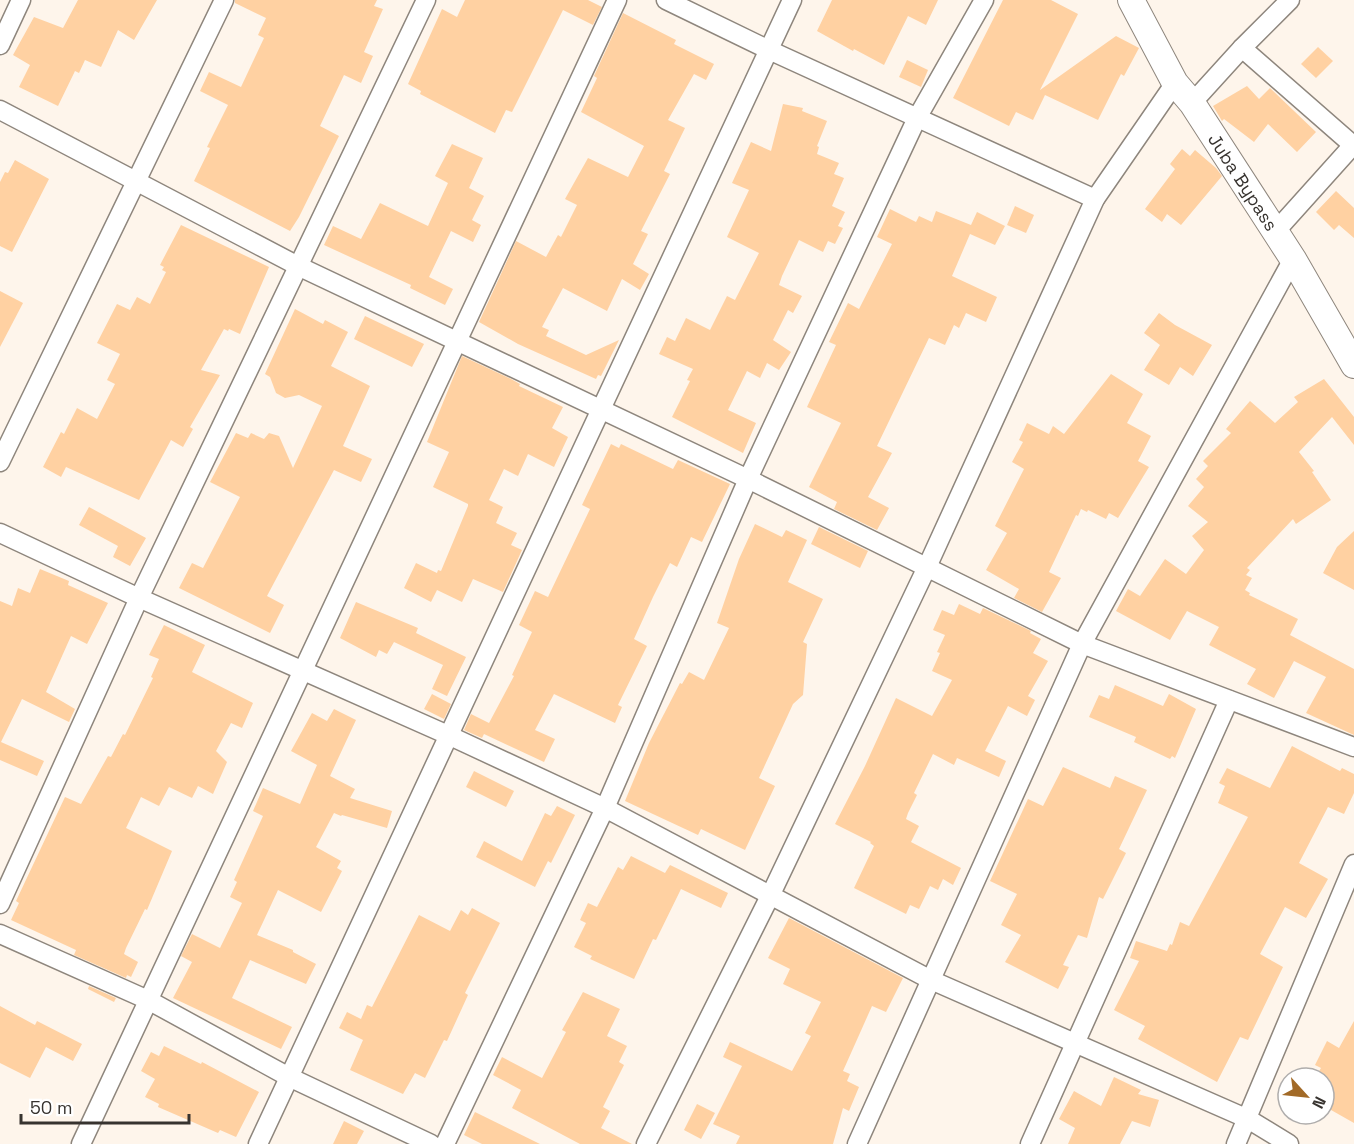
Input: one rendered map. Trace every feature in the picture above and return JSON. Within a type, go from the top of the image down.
[{"type":"main road","name":"Juba Bypass","points":[[1131,0],[1175,83],[1192,103],[1352,355]]},
{"type":"street","points":[[0,45],[21,0]]},
{"type":"street","points":[[0,462],[224,0]]},
{"type":"street","points":[[0,904],[139,598],[426,0]]},
{"type":"street","points":[[81,1144],[617,0]]},
{"type":"street","points":[[666,0],[769,50],[1095,199]]},
{"type":"street","points":[[258,1144],[599,409],[792,0]]},
{"type":"street","points":[[445,1144],[605,807],[748,479],[917,118],[984,0]]},
{"type":"street","points":[[1192,103],[1290,0]]},
{"type":"street","points":[[1242,48],[1354,145],[1275,232]]},
{"type":"street","points":[[646,1144],[771,894],[927,567],[1095,199],[1175,83]]},
{"type":"street","points":[[0,110],[298,266],[748,479],[1082,644],[1354,747]]},
{"type":"street","points":[[857,1144],[1082,644],[1293,259]]},
{"type":"street","points":[[0,534],[605,807],[931,980],[1248,1119],[1289,1144]]},
{"type":"street","points":[[1030,1144],[1229,700]]},
{"type":"street","points":[[1236,1144],[1354,864]]},
{"type":"street","points":[[0,934],[148,1000],[289,1077],[430,1144]]},
{"type":"building","points":[[78,0],[157,0],[134,40],[118,30],[101,67],[85,60],[79,73],[75,71],[58,106],[19,87],[30,65],[13,55],[34,17],[63,28]]},
{"type":"building","points":[[235,0],[377,0],[374,6],[383,9],[364,52],[373,56],[361,83],[344,75],[320,126],[339,136],[290,231],[194,181],[210,148],[207,147],[228,105],[200,91],[209,72],[241,87],[264,38],[258,35],[266,18],[235,3]]},
{"type":"building","points":[[465,0],[588,0],[602,7],[593,25],[563,10],[512,112],[506,110],[495,133],[420,94],[421,91],[408,84],[442,9],[457,17]]},
{"type":"building","points":[[832,0],[938,0],[926,25],[908,16],[884,65],[817,31]]},
{"type":"building","points":[[1003,0],[1051,0],[1078,14],[1040,90],[1116,36],[1139,48],[1124,76],[1121,74],[1098,120],[1045,95],[1033,120],[1016,112],[1009,126],[953,98]]},
{"type":"building","points":[[623,13],[676,40],[674,44],[714,64],[706,80],[694,74],[668,120],[685,128],[664,171],[670,174],[641,231],[648,234],[633,264],[649,274],[640,290],[622,279],[607,311],[563,288],[542,327],[549,330],[546,336],[586,355],[619,340],[601,376],[598,375],[596,379],[518,344],[479,322],[516,241],[546,257],[558,235],[561,237],[577,205],[565,199],[588,158],[628,177],[644,146],[581,112],[597,78],[594,76]]},
{"type":"building","points":[[1318,47],[1333,61],[1316,78],[1301,64]]},
{"type":"building","points":[[907,60],[928,70],[921,87],[899,77]]},
{"type":"building","points":[[1247,86],[1259,99],[1270,88],[1316,132],[1297,152],[1268,124],[1254,142],[1224,119],[1222,121],[1213,106]]},
{"type":"building","points":[[783,104],[803,108],[802,111],[827,121],[817,146],[819,147],[817,154],[839,163],[834,174],[844,178],[832,206],[845,212],[838,226],[843,228],[835,244],[828,241],[823,252],[799,240],[782,276],[779,285],[802,296],[793,313],[788,310],[773,340],[791,352],[779,370],[767,363],[760,378],[747,371],[728,410],[756,423],[743,453],[672,417],[690,381],[687,380],[693,369],[659,354],[667,337],[675,341],[686,318],[710,330],[727,296],[735,300],[759,253],[727,237],[749,190],[732,183],[751,142],[771,151]]},
{"type":"building","points":[[452,144],[483,158],[469,188],[484,196],[472,220],[481,225],[473,242],[451,231],[429,277],[453,289],[445,305],[410,288],[411,285],[324,245],[333,226],[361,239],[380,203],[428,226],[448,183],[435,176]]},
{"type":"building","points":[[1182,149],[1190,156],[1195,150],[1222,176],[1181,225],[1167,214],[1162,222],[1145,209],[1175,169],[1170,164]]},
{"type":"building","points":[[15,160],[49,179],[12,252],[0,246],[0,182]]},
{"type":"building","points":[[1336,191],[1354,208],[1354,238],[1339,225],[1334,230],[1316,212]]},
{"type":"building","points":[[1015,206],[1034,215],[1026,233],[1007,225]]},
{"type":"building","points":[[890,209],[916,222],[919,216],[932,222],[936,211],[971,225],[977,212],[1005,226],[995,245],[970,234],[952,276],[997,297],[986,322],[966,313],[959,328],[954,325],[945,345],[929,338],[877,446],[892,453],[868,497],[889,508],[877,530],[834,509],[837,502],[809,487],[841,423],[807,407],[836,345],[829,342],[848,303],[859,309],[892,244],[877,237]]},
{"type":"building","points":[[181,225],[269,267],[240,334],[224,329],[201,370],[220,375],[190,427],[193,429],[183,447],[171,440],[139,500],[66,467],[61,477],[43,467],[61,432],[64,434],[77,408],[97,419],[115,384],[107,380],[120,354],[97,343],[117,304],[130,310],[137,297],[150,304],[166,272],[160,265]]},
{"type":"building","points":[[0,291],[23,303],[0,347]]},
{"type":"building","points":[[295,309],[323,324],[325,320],[348,332],[331,366],[370,386],[343,446],[372,459],[361,482],[334,470],[267,596],[284,605],[270,633],[179,588],[192,563],[203,568],[240,497],[210,482],[236,433],[248,438],[251,433],[264,439],[269,433],[279,436],[293,468],[322,406],[299,395],[285,398],[276,393],[270,377],[265,374]]},
{"type":"building","points":[[1159,313],[1175,325],[1212,345],[1193,376],[1180,367],[1169,385],[1144,370],[1160,345],[1144,333]]},
{"type":"building","points":[[365,316],[424,344],[412,367],[354,339]]},
{"type":"building","points":[[462,356],[563,407],[552,428],[568,437],[554,467],[528,454],[518,476],[504,469],[489,500],[503,507],[496,523],[517,533],[511,545],[522,550],[503,592],[473,579],[462,602],[437,590],[431,602],[404,588],[416,563],[437,573],[438,570],[441,571],[468,506],[433,487],[449,452],[427,442]]},
{"type":"building","points":[[1111,374],[1143,394],[1127,423],[1151,436],[1138,461],[1149,467],[1118,518],[1109,513],[1106,519],[1081,509],[1078,516],[1076,515],[1049,572],[1061,578],[1042,612],[1014,598],[1019,589],[986,570],[1007,533],[995,526],[1024,469],[1012,462],[1023,442],[1019,440],[1027,423],[1049,434],[1053,426],[1064,434]]},
{"type":"building","points":[[1324,379],[1354,417],[1354,445],[1332,417],[1299,452],[1314,471],[1312,472],[1331,500],[1296,524],[1293,519],[1247,568],[1250,570],[1246,575],[1252,578],[1245,590],[1250,593],[1249,595],[1298,619],[1290,635],[1354,669],[1354,735],[1306,713],[1326,677],[1294,661],[1274,698],[1247,684],[1256,669],[1209,645],[1219,627],[1187,611],[1170,640],[1116,611],[1128,589],[1140,596],[1165,559],[1186,574],[1204,550],[1192,536],[1208,522],[1188,506],[1204,487],[1196,479],[1208,466],[1203,461],[1231,433],[1226,429],[1250,401],[1275,423],[1298,402],[1294,397]]},
{"type":"building","points":[[611,444],[619,448],[621,444],[673,469],[678,460],[730,484],[702,542],[691,537],[677,567],[670,563],[653,597],[634,639],[647,646],[618,705],[622,707],[615,723],[554,694],[535,730],[555,739],[544,762],[484,734],[482,738],[464,730],[471,714],[489,723],[514,676],[512,675],[532,632],[519,625],[535,591],[548,597],[590,509],[582,505]]},
{"type":"building","points":[[89,507],[146,538],[130,566],[113,557],[118,546],[79,525]]},
{"type":"building","points":[[755,524],[782,537],[786,530],[807,540],[788,582],[823,599],[803,642],[807,644],[803,695],[793,704],[759,778],[775,786],[745,850],[701,829],[698,835],[625,801],[649,743],[680,683],[682,684],[689,672],[704,680],[729,628],[717,623],[739,559]]},
{"type":"building","points":[[819,527],[868,551],[860,568],[811,544]]},
{"type":"building","points":[[1354,531],[1354,590],[1323,573],[1337,547]]},
{"type":"building","points":[[40,569],[69,581],[68,585],[108,603],[87,644],[71,636],[46,692],[75,709],[69,722],[22,699],[1,742],[44,761],[37,776],[0,760],[0,601],[12,606],[18,588],[30,593]]},
{"type":"building","points":[[356,602],[418,628],[416,633],[466,657],[447,696],[432,689],[443,665],[394,642],[387,654],[379,650],[376,657],[340,638]]},
{"type":"building","points":[[959,604],[980,614],[983,608],[1031,631],[1030,633],[1041,639],[1033,653],[1048,661],[1028,696],[1035,700],[1027,716],[1008,706],[985,751],[1006,761],[999,777],[957,758],[954,765],[933,754],[914,793],[917,795],[906,819],[919,826],[911,842],[961,868],[953,885],[943,879],[938,890],[930,886],[919,909],[910,905],[906,914],[854,888],[874,846],[871,842],[835,824],[896,698],[932,716],[952,680],[932,671],[945,635],[933,630],[942,610],[954,615]]},
{"type":"building","points":[[164,625],[205,645],[192,672],[253,703],[242,728],[231,723],[216,751],[227,762],[213,794],[198,786],[192,798],[169,787],[159,806],[141,797],[126,828],[172,851],[147,910],[145,909],[126,948],[124,954],[138,962],[131,977],[127,975],[126,978],[74,955],[76,950],[11,920],[19,903],[16,901],[65,797],[81,804],[108,756],[111,757],[123,734],[125,735],[153,678],[151,677],[159,659],[149,655]]},
{"type":"building","points":[[1115,685],[1163,706],[1169,694],[1196,709],[1175,758],[1172,756],[1170,759],[1134,742],[1136,737],[1089,717],[1099,695],[1109,699]]},
{"type":"building","points":[[432,694],[451,704],[444,719],[424,709]]},
{"type":"building","points":[[334,709],[356,720],[330,776],[355,789],[350,798],[392,811],[387,828],[334,813],[316,847],[341,861],[337,868],[342,871],[321,912],[278,890],[257,935],[293,950],[316,964],[306,984],[250,960],[232,998],[292,1027],[281,1049],[173,998],[192,962],[181,956],[192,934],[220,948],[242,903],[230,897],[237,882],[234,880],[263,816],[253,811],[263,788],[300,804],[317,765],[291,751],[312,713],[327,721]]},
{"type":"building","points":[[1292,746],[1340,771],[1342,768],[1354,774],[1354,793],[1344,814],[1328,807],[1299,863],[1328,879],[1306,918],[1285,907],[1260,954],[1283,967],[1248,1040],[1240,1037],[1217,1082],[1138,1039],[1145,1026],[1114,1010],[1139,961],[1130,958],[1136,941],[1167,951],[1170,944],[1172,945],[1180,922],[1189,926],[1248,817],[1218,803],[1225,786],[1219,783],[1227,768],[1270,788]]},
{"type":"building","points":[[1063,767],[1110,788],[1115,776],[1147,790],[1119,849],[1126,853],[1103,899],[1099,897],[1087,938],[1078,935],[1063,965],[1069,967],[1058,989],[1005,962],[1021,935],[1001,925],[1017,894],[990,881],[1028,799],[1043,806]]},
{"type":"building","points":[[474,771],[514,791],[506,807],[466,787]]},
{"type":"building","points":[[557,806],[575,815],[551,863],[548,861],[535,887],[476,857],[484,841],[522,861],[545,813],[551,816]]},
{"type":"building","points":[[631,856],[665,873],[670,865],[728,893],[721,908],[681,889],[634,979],[590,959],[592,956],[574,947],[586,923],[580,920],[588,903],[597,907],[618,867],[623,870]]},
{"type":"building","points":[[472,908],[500,923],[465,993],[468,995],[447,1041],[444,1040],[425,1078],[415,1073],[403,1094],[350,1070],[363,1040],[339,1028],[347,1012],[361,1019],[367,1005],[372,1007],[419,915],[450,931],[461,910],[468,915]]},
{"type":"building","points":[[789,918],[903,978],[886,1012],[872,1006],[843,1071],[850,1074],[847,1081],[859,1087],[849,1111],[843,1108],[833,1144],[736,1144],[740,1136],[713,1124],[742,1066],[723,1057],[730,1042],[792,1071],[811,1036],[805,1033],[821,1002],[783,984],[790,969],[768,958]]},
{"type":"building","points":[[89,986],[116,998],[114,1002],[88,989]]},
{"type":"building","points":[[583,992],[620,1009],[607,1036],[627,1046],[619,1062],[624,1065],[603,1107],[610,1111],[601,1128],[632,1144],[580,1144],[512,1108],[521,1090],[493,1075],[502,1057],[542,1078],[566,1032],[562,1030]]},
{"type":"building","points":[[0,1006],[35,1025],[37,1021],[82,1044],[73,1061],[46,1047],[30,1078],[0,1063]]},
{"type":"building","points":[[1354,1021],[1354,1123],[1336,1113],[1336,1066],[1315,1065],[1327,1041],[1339,1048]]},
{"type":"building","points":[[164,1046],[201,1064],[202,1062],[259,1092],[236,1137],[220,1130],[218,1133],[158,1107],[159,1104],[145,1097],[155,1079],[141,1071],[151,1052],[159,1056]]},
{"type":"building","points":[[1114,1077],[1141,1090],[1138,1094],[1159,1100],[1150,1127],[1132,1121],[1120,1144],[1068,1144],[1075,1128],[1059,1119],[1074,1091],[1101,1106]]},
{"type":"building","points":[[697,1104],[715,1113],[701,1139],[684,1130]]},
{"type":"building","points":[[475,1112],[540,1144],[482,1144],[464,1135]]},
{"type":"building","points":[[344,1121],[364,1131],[357,1144],[333,1144]]}]
